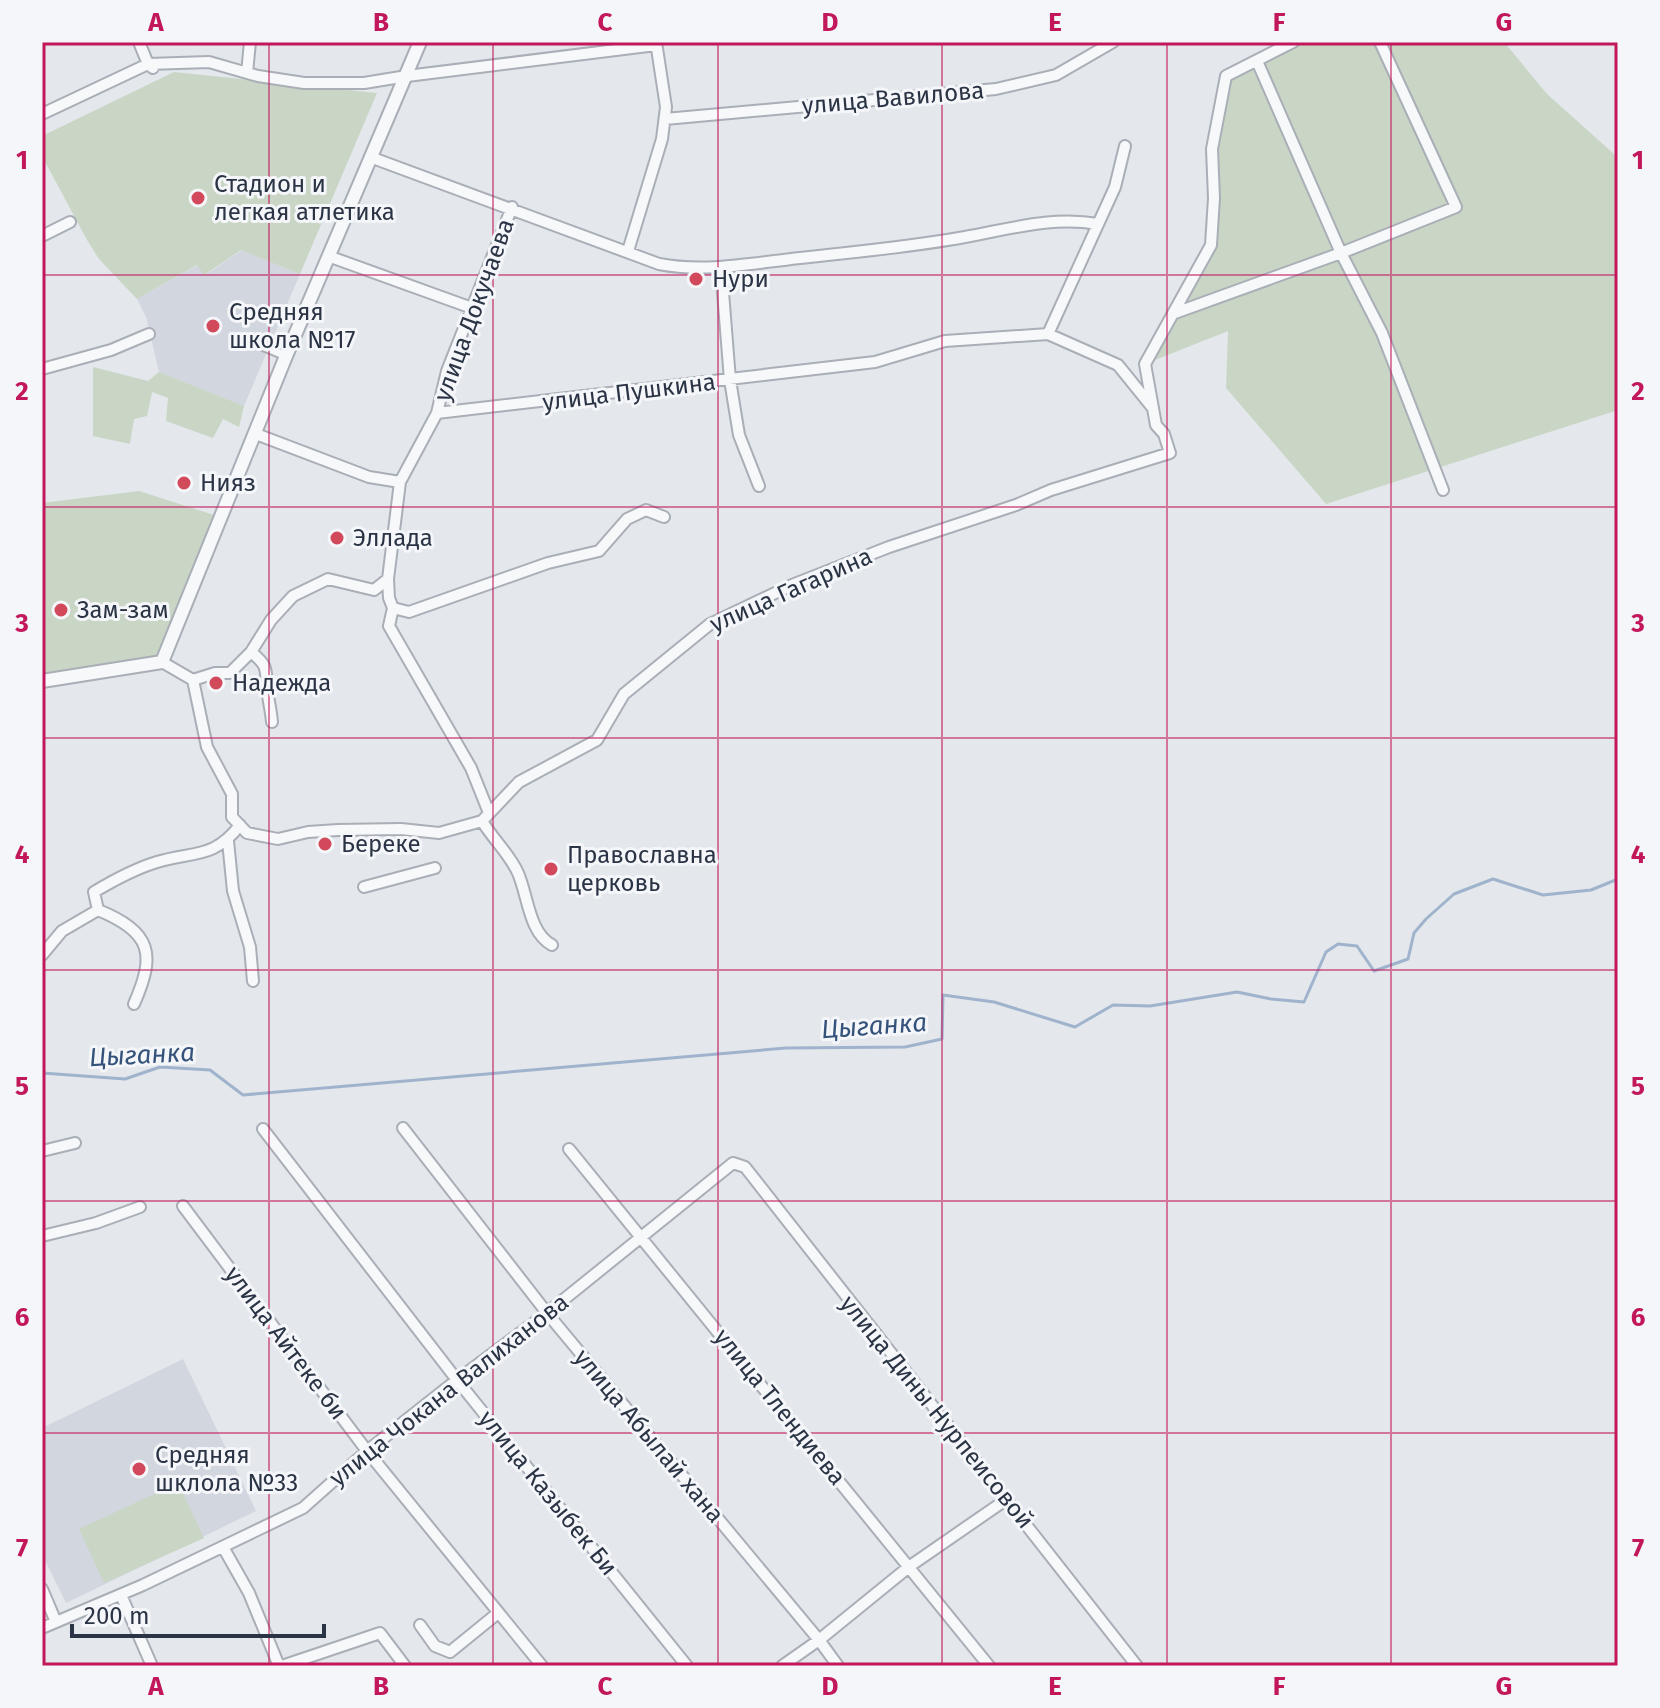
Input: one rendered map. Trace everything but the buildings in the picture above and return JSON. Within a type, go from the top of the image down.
[{"type":"street","points":[[139,42],[151,66]]},
{"type":"street","points":[[247,73],[250,42]]},
{"type":"street","points":[[162,662],[286,356],[420,42]]},
{"type":"street","name":"улица Вавилова","points":[[665,119],[996,89],[1056,75],[1113,42]]},
{"type":"street","points":[[1154,409],[1145,364],[1211,245],[1214,198],[1212,149],[1226,76],[1293,42]]},
{"type":"street","points":[[1175,313],[1341,253],[1456,207],[1380,42]]},
{"type":"street","points":[[42,114],[151,66],[209,62],[247,73],[304,83],[364,83],[656,44],[666,107],[665,119],[662,139],[628,251]]},
{"type":"street","points":[[1257,61],[1341,253],[1382,333],[1443,490]]},
{"type":"street","points":[[1048,334],[1115,187],[1125,146]]},
{"type":"street","points":[[370,157],[512,207],[659,264],[682,268],[721,267],[962,238],[1050,220],[1098,224]]},
{"type":"street","name":"улица Докучаева","points":[[437,413],[447,371],[512,207]]},
{"type":"street","points":[[42,236],[70,222]]},
{"type":"street","points":[[328,256],[472,308]]},
{"type":"street","points":[[721,267],[730,380],[739,435],[759,486]]},
{"type":"street","points":[[42,369],[111,350],[149,334]]},
{"type":"street","name":"улица Пушкина","points":[[437,413],[875,362],[945,341],[1048,334],[1118,365],[1154,409]]},
{"type":"street","points":[[250,341],[286,356]]},
{"type":"street","name":"улица Гагарина","points":[[486,817],[519,782],[597,740],[624,694],[710,624],[792,585],[889,547],[1016,505],[1051,490],[1170,453],[1164,434],[1156,425],[1154,409]]},
{"type":"street","points":[[437,413],[400,482],[388,579],[391,603],[389,626],[471,768],[486,817],[517,870],[537,929],[543,940],[552,945]]},
{"type":"street","points":[[256,434],[369,477],[400,482]]},
{"type":"street","points":[[42,681],[162,662],[193,680],[215,673],[230,673],[251,652],[271,620],[293,596],[328,579],[374,590],[409,612],[548,563],[599,551],[627,519],[646,510],[664,517]]},
{"type":"street","points":[[374,590],[388,579]]},
{"type":"street","points":[[251,652],[263,662],[268,674],[272,722]]},
{"type":"street","points":[[193,680],[207,747],[232,794],[232,817],[247,833],[278,839],[308,832],[338,830],[401,829],[439,833],[486,817]]},
{"type":"street","points":[[98,910],[94,892],[120,876],[156,863],[208,852],[228,841],[240,825]]},
{"type":"street","points":[[228,841],[233,891],[250,947],[253,981]]},
{"type":"street","points":[[364,887],[435,868]]},
{"type":"street","points":[[42,955],[62,931],[98,910]]},
{"type":"street","points":[[98,910],[118,919],[138,936],[148,954],[145,978],[134,1004]]},
{"type":"street","name":"улица Абылай хана","points":[[403,1128],[547,1313],[838,1666]]},
{"type":"street","name":"улица Казыбек Би","points":[[263,1129],[457,1380],[687,1666]]},
{"type":"street","points":[[42,1151],[75,1143]]},
{"type":"street","name":"улица Тлендиева","points":[[569,1149],[989,1666]]},
{"type":"street","name":"улица Чокана Валиханова","points":[[42,1628],[121,1595],[303,1508],[367,1451],[547,1313],[733,1163]]},
{"type":"street","name":"улица Дины Нурпеисовой","points":[[733,1163],[745,1167],[1137,1666]]},
{"type":"street","name":"улица Айтеке би","points":[[183,1206],[367,1451],[542,1666]]},
{"type":"street","points":[[42,1236],[96,1223],[140,1207]]},
{"type":"street","points":[[782,1666],[910,1566],[1007,1499]]},
{"type":"street","points":[[223,1547],[249,1593],[280,1666],[380,1633],[405,1666]]},
{"type":"street","points":[[42,1589],[56,1622]]},
{"type":"street","points":[[121,1595],[152,1666]]},
{"type":"street","points":[[420,1625],[435,1646],[450,1652],[498,1613]]},
{"type":"shaded area","name":"Средняя школа №17","points":[[242,250],[300,274],[244,406],[159,372],[146,317],[137,299],[198,265],[205,275]]},
{"type":"shaded area","name":"Средняя шклола №33","points":[[183,1359],[256,1511],[66,1603],[42,1554],[42,1428]]},
{"type":"green space","points":[[1293,42],[1504,42],[1547,94],[1614,154],[1618,160],[1618,410],[1326,504],[1226,388],[1228,331],[1145,364],[1211,245],[1212,149],[1226,76]]},
{"type":"green space","name":"Стадион и легкая атлетика","points":[[174,72],[377,93],[300,274],[241,250],[204,275],[197,265],[137,299],[99,259],[87,240],[42,156],[42,136]]},
{"type":"green space","points":[[93,367],[148,381],[159,372],[244,406],[239,427],[223,419],[213,438],[166,421],[168,398],[152,392],[147,416],[134,419],[130,444],[93,436]]},
{"type":"green space","points":[[139,491],[214,515],[156,658],[42,674],[42,503]]},
{"type":"green space","points":[[178,1483],[204,1538],[104,1583],[79,1529]]},
{"type":"waterway","name":"Цыганка","points":[[42,1073],[125,1079],[160,1067],[210,1070],[243,1095],[786,1048],[905,1047],[942,1039],[943,995],[994,1002],[1075,1027],[1113,1005],[1150,1006],[1237,992],[1304,1002],[1326,952],[1338,944],[1357,946],[1374,971],[1408,959],[1414,933],[1454,894],[1493,879],[1543,895],[1591,890],[1618,879]]},
{"type":"place","name":"Стадион и легкая атлетика","points":[[198,198]]},
{"type":"place","name":"Нури","points":[[696,279]]},
{"type":"place","name":"Средняя школа №17","points":[[213,326]]},
{"type":"place","name":"Нияз","points":[[184,483]]},
{"type":"place","name":"Эллада","points":[[337,538]]},
{"type":"place","name":"Зам-зам","points":[[61,610]]},
{"type":"place","name":"Надежда","points":[[216,683]]},
{"type":"place","name":"Береке","points":[[325,844]]},
{"type":"place","name":"Православна церковь","points":[[551,869]]},
{"type":"place","name":"Средняя шклола №33","points":[[139,1469]]}]
